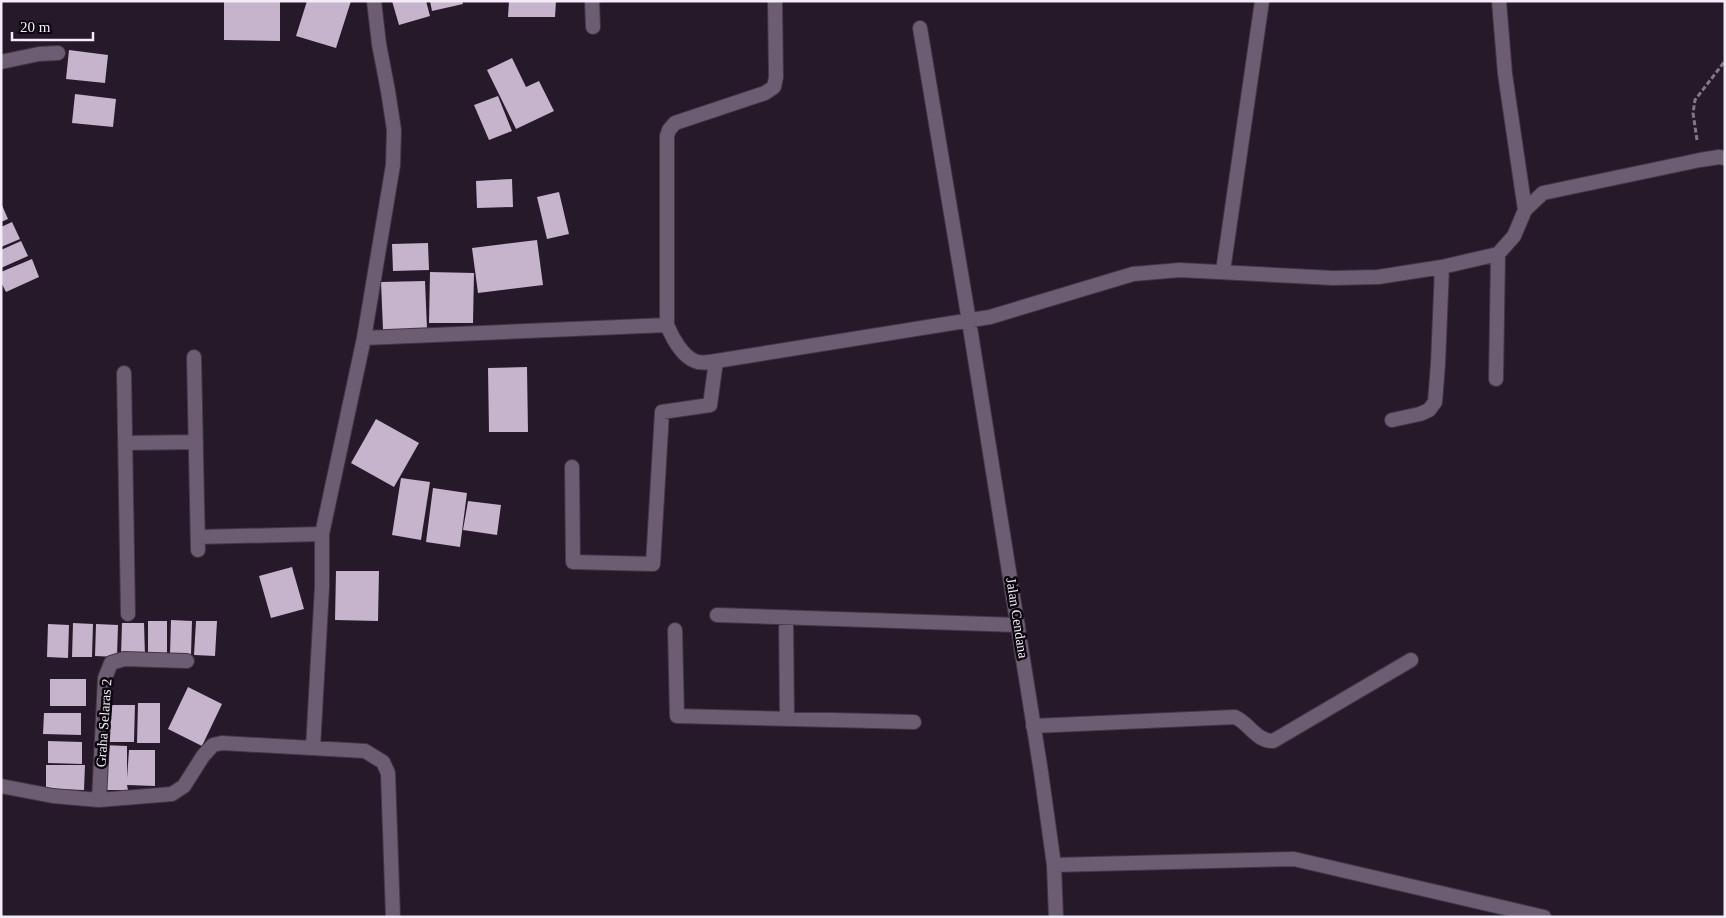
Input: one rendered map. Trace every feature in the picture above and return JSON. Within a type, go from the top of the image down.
[{"type":"street","points":[[313,748],[322,587],[322,534],[364,338],[393,165],[394,138],[391,110],[378,44],[374,1]]},
{"type":"street","points":[[592,1],[593,27]]},
{"type":"street","points":[[775,1],[776,77],[774,87],[765,93],[675,123],[666,136],[667,325],[677,346],[694,361],[704,363],[990,317],[1133,274],[1180,270],[1360,278],[1442,267],[1498,254],[1514,236],[1525,210],[1543,193],[1700,160],[1725,158]]},
{"type":"street","points":[[1223,271],[1262,1]]},
{"type":"street","points":[[1500,1],[1505,74],[1525,210]]},
{"type":"street","name":"Jalan Cendana","points":[[920,28],[1018,626],[1054,865],[1056,917]]},
{"type":"street","points":[[1,62],[39,54],[58,53]]},
{"type":"street","points":[[1496,379],[1498,254]]},
{"type":"street","points":[[1392,420],[1420,414],[1429,410],[1435,402],[1442,267]]},
{"type":"street","points":[[364,338],[667,325]]},
{"type":"street","points":[[194,357],[198,544],[322,534]]},
{"type":"street","points":[[572,467],[572,562],[652,564],[662,412],[710,405],[716,361]]},
{"type":"street","points":[[124,373],[128,614]]},
{"type":"street","points":[[125,443],[196,442]]},
{"type":"street","points":[[717,615],[1018,626]]},
{"type":"street","points":[[786,617],[787,718]]},
{"type":"street","points":[[675,630],[677,716],[914,722]]},
{"type":"street","name":"Graha Selaras 2","points":[[99,800],[105,678],[111,663],[124,659],[187,661]]},
{"type":"street","points":[[1033,726],[1235,717],[1240,719],[1262,740],[1273,741],[1412,660]]},
{"type":"street","points":[[1,786],[54,796],[99,800],[172,794],[184,786],[212,745],[222,742],[365,751],[383,762],[388,773],[393,917]]},
{"type":"street","points":[[1054,865],[1294,859],[1544,917]]},
{"type":"path","points":[[1700,160],[1693,113],[1695,100],[1725,61]]},
{"type":"building","points":[[224,1],[280,1],[280,41],[224,40]]},
{"type":"building","points":[[307,1],[351,1],[336,48],[296,36]]},
{"type":"building","points":[[392,1],[426,1],[430,16],[399,25]]},
{"type":"building","points":[[430,1],[462,1],[463,4],[432,11]]},
{"type":"building","points":[[509,1],[556,1],[555,17],[508,17]]},
{"type":"building","points":[[69,50],[108,55],[105,83],[66,79]]},
{"type":"building","points":[[512,58],[526,87],[539,81],[554,111],[516,129],[487,70]]},
{"type":"building","points":[[75,94],[116,99],[113,127],[72,123]]},
{"type":"building","points":[[498,96],[512,131],[489,140],[474,105]]},
{"type":"building","points":[[512,179],[513,207],[477,208],[476,181]]},
{"type":"building","points":[[559,192],[569,234],[547,239],[537,197]]},
{"type":"building","points":[[1,203],[8,219],[1,222]]},
{"type":"building","points":[[12,222],[20,239],[1,247],[1,227]]},
{"type":"building","points":[[537,240],[543,285],[478,293],[472,248]]},
{"type":"building","points":[[21,241],[28,256],[1,268],[1,250]]},
{"type":"building","points":[[428,243],[429,270],[393,271],[392,244]]},
{"type":"building","points":[[32,259],[39,277],[6,292],[1,282],[1,272]]},
{"type":"building","points":[[430,272],[474,273],[473,323],[429,323]]},
{"type":"building","points":[[425,281],[427,329],[383,330],[381,282]]},
{"type":"building","points":[[527,367],[528,432],[489,432],[488,368]]},
{"type":"building","points":[[376,419],[419,443],[394,487],[351,463]]},
{"type":"building","points":[[401,478],[430,482],[421,540],[392,535]]},
{"type":"building","points":[[433,488],[467,493],[460,547],[426,542]]},
{"type":"building","points":[[468,501],[501,505],[497,535],[463,530]]},
{"type":"building","points":[[292,567],[304,609],[271,618],[259,576]]},
{"type":"building","points":[[336,571],[379,571],[378,621],[335,620]]},
{"type":"building","points":[[171,620],[192,621],[191,655],[170,655]]},
{"type":"building","points":[[148,621],[167,621],[167,654],[148,654]]},
{"type":"building","points":[[196,621],[217,621],[215,656],[194,655]]},
{"type":"building","points":[[73,623],[93,624],[92,657],[72,657]]},
{"type":"building","points":[[122,623],[144,623],[145,656],[121,655]]},
{"type":"building","points":[[48,624],[69,625],[68,658],[47,657]]},
{"type":"building","points":[[96,624],[118,625],[117,657],[95,656]]},
{"type":"building","points":[[50,679],[86,679],[86,706],[50,706]]},
{"type":"building","points":[[188,687],[222,704],[202,746],[168,729]]},
{"type":"building","points":[[138,703],[160,703],[160,743],[137,743]]},
{"type":"building","points":[[108,705],[135,705],[134,742],[107,742]]},
{"type":"building","points":[[44,713],[81,713],[81,735],[43,734]]},
{"type":"building","points":[[48,741],[82,742],[82,764],[48,763]]},
{"type":"building","points":[[104,745],[127,746],[127,778],[129,750],[155,750],[155,786],[127,785],[128,790],[104,790]]},
{"type":"building","points":[[46,765],[85,765],[84,790],[46,789]]}]
